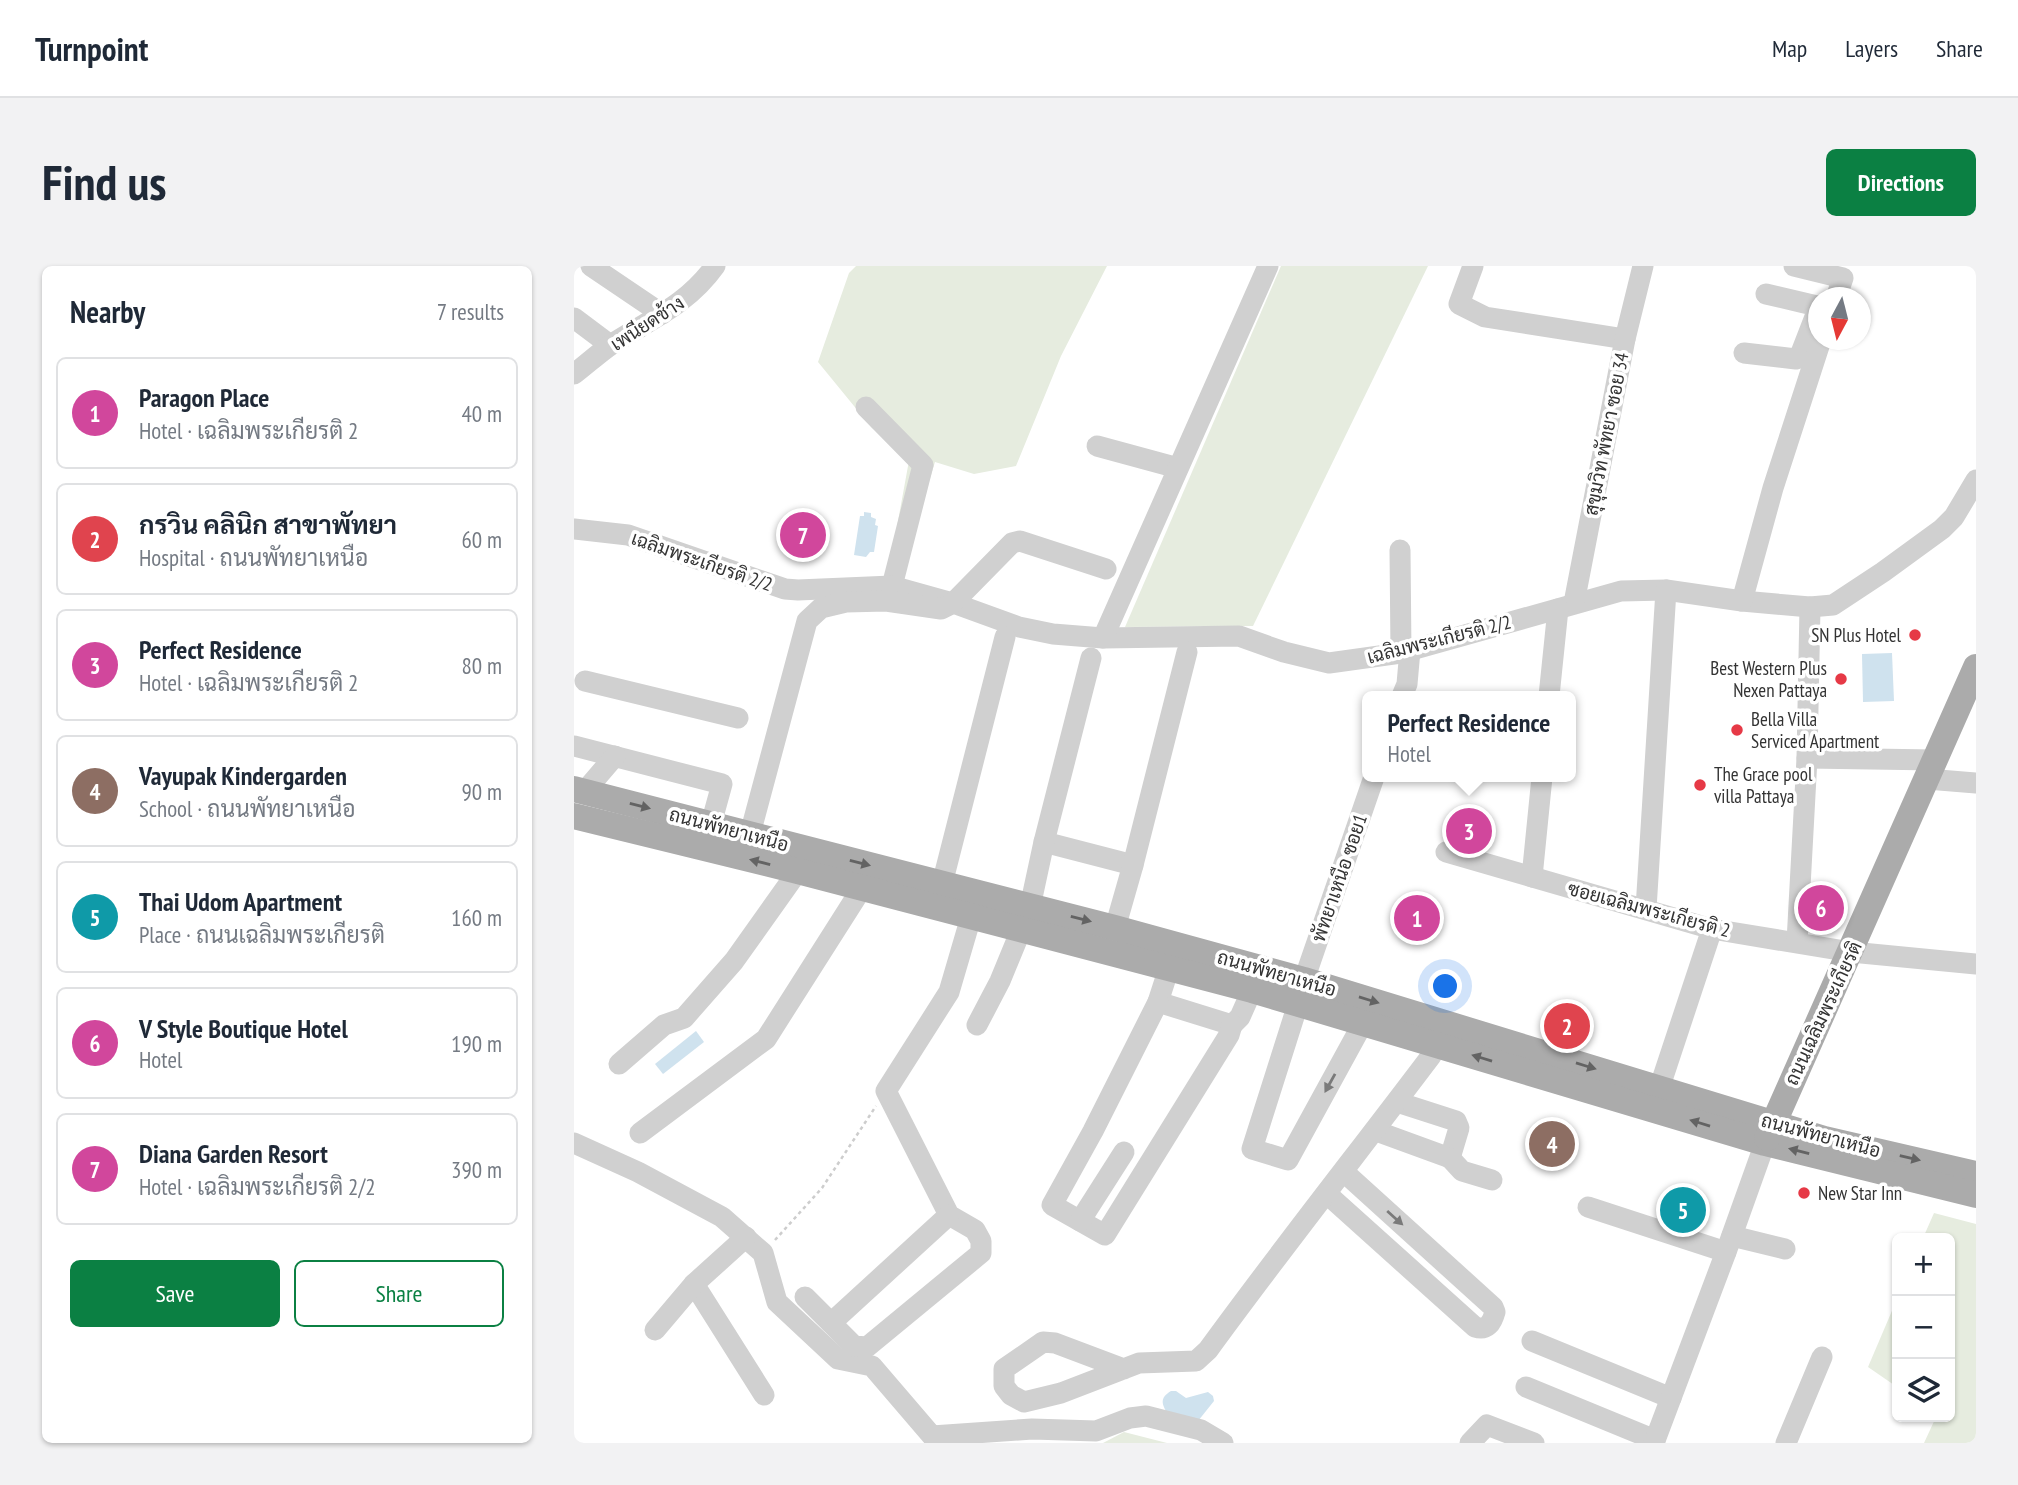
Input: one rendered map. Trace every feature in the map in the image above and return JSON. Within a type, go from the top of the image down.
[{"type":"main road","name":"ถนนเฉลิมพระเกียรติ","points":[[1769,1133],[1976,667]]},
{"type":"main road","name":"ถนนพัทยาเหนือ","points":[[579,790],[942,884],[1026,918],[1169,968],[1252,990],[1301,992],[1363,1023],[1769,1133],[1976,1195]]},
{"type":"main road","name":"ถนนพัทยาเหนือ","points":[[574,816],[971,917],[1026,918],[1115,928],[1301,992],[1659,1089],[1769,1133],[1824,1139],[1976,1174]]},
{"type":"street","points":[[591,266],[662,314]]},
{"type":"street","name":"เพนียดช้าง","points":[[574,374],[610,345],[681,302],[694,292],[715,266]]},
{"type":"street","points":[[1103,638],[1268,266]]},
{"type":"street","points":[[1473,266],[1459,304],[1485,317],[1625,339]]},
{"type":"street","name":"สุขุมวิท พัทยา ซอย 34","points":[[1550,691],[1566,606],[1643,266]]},
{"type":"street","points":[[1794,266],[1843,278],[1840,287]]},
{"type":"street","points":[[1766,294],[1808,304]]},
{"type":"street","points":[[574,318],[610,345]]},
{"type":"street","points":[[1744,353],[1796,359],[1808,348]]},
{"type":"street","points":[[1742,601],[1813,350]]},
{"type":"street","points":[[866,407],[923,465],[892,586]]},
{"type":"street","points":[[1097,446],[1178,468]]},
{"type":"street","name":"เฉลิมพระเกียรติ 2/2","points":[[574,529],[628,535],[785,589],[892,586],[953,603],[1019,627],[1053,634],[1103,638],[1239,636],[1284,652],[1329,663],[1406,652],[1621,591],[1666,590],[1742,601],[1810,607],[1833,605],[1942,528],[1954,517],[1976,480]]},
{"type":"street","points":[[750,834],[807,621],[821,608],[846,602],[886,601],[941,609],[953,603],[1012,543],[1020,541],[1106,569]]},
{"type":"street","points":[[1400,550],[1407,684],[1404,691]]},
{"type":"street","points":[[1646,909],[1666,590]]},
{"type":"street","points":[[1797,942],[1807,758],[1810,607]]},
{"type":"street","points":[[942,884],[1005,637]]},
{"type":"street","points":[[1115,928],[1186,652]]},
{"type":"street","points":[[977,1025],[1000,981],[1026,918],[1091,658]]},
{"type":"street","points":[[585,681],[738,718]]},
{"type":"street","points":[[574,746],[722,783],[711,824]]},
{"type":"street","points":[[579,790],[615,756]]},
{"type":"street","points":[[1807,758],[1931,770],[1976,783]]},
{"type":"street","name":"พัทยาเหนือ ซอย1","points":[[1363,1023],[1288,1160],[1252,1149],[1301,992],[1372,782]]},
{"type":"street","points":[[1532,877],[1542,782]]},
{"type":"street","points":[[1044,842],[1133,865]]},
{"type":"street","name":"ซอยเฉลิมพระเกียรติ 2","points":[[1446,852],[1712,929],[1851,952],[1976,964]]},
{"type":"street","points":[[619,1064],[664,1025],[684,1018],[734,961],[798,872]]},
{"type":"street","points":[[640,1133],[766,1039],[862,888]]},
{"type":"street","points":[[805,1297],[854,1346],[867,1347],[981,1252],[981,1241],[975,1230],[949,1215],[886,1091],[949,992],[971,917]]},
{"type":"street","points":[[1659,1089],[1712,929]]},
{"type":"street","points":[[1169,968],[1158,1002],[1052,1205],[1105,1235],[1229,1035],[1232,1025],[1240,1017],[1252,990]]},
{"type":"street","points":[[1158,1002],[1232,1025]]},
{"type":"street","points":[[1124,1369],[1055,1343],[1043,1342],[1004,1369],[1004,1386],[1011,1395],[1024,1402],[1061,1394],[1124,1369],[1139,1363],[1196,1361],[1208,1350],[1278,1254],[1376,1131],[1432,1056],[1434,1044]]},
{"type":"street","points":[[1397,1101],[1455,1121],[1459,1128],[1450,1158]]},
{"type":"street","points":[[1093,1131],[1147,1167]]},
{"type":"street","points":[[1376,1131],[1450,1158],[1462,1171],[1492,1180]]},
{"type":"street","name":"ถนนเฉลิมพระเกียรติ","points":[[1654,1442],[1769,1133]]},
{"type":"street","points":[[574,1143],[638,1172],[723,1217],[763,1253],[778,1302],[838,1359],[872,1366],[930,1440],[1032,1429],[1096,1431],[1130,1418],[1146,1416],[1201,1430],[1223,1443]]},
{"type":"street","points":[[1080,1221],[1124,1152]]},
{"type":"street","points":[[1327,1194],[1475,1327],[1487,1328],[1493,1320],[1493,1307],[1344,1172]]},
{"type":"street","points":[[1588,1207],[1729,1244],[1784,1249]]},
{"type":"street","points":[[831,1324],[949,1215]]},
{"type":"street","points":[[655,1330],[694,1284],[746,1237]]},
{"type":"street","points":[[694,1284],[765,1395]]},
{"type":"street","points":[[1532,1341],[1671,1398]]},
{"type":"street","points":[[1786,1443],[1822,1357]]},
{"type":"street","points":[[1526,1387],[1654,1442]]},
{"type":"street","points":[[1470,1443],[1487,1425],[1534,1443]]},
{"type":"path","points":[[763,1253],[822,1188],[886,1091]]},
{"type":"shaded area","points":[[856,266],[1107,266],[1061,356],[1016,466],[974,474],[935,462],[902,569],[890,565],[910,455],[872,428],[818,362],[849,273]]},
{"type":"shaded area","points":[[1281,266],[1428,266],[1253,626],[1125,627]]},
{"type":"shaded area","points":[[1934,1213],[1976,1224],[1976,1443],[1924,1443],[1934,1422],[1955,1422],[1955,1233],[1925,1233]]},
{"type":"shaded area","points":[[1892,1311],[1892,1384],[1868,1367]]},
{"type":"shaded area","points":[[1124,1432],[1167,1443],[1103,1443]]},
{"type":"water","points":[[864,512],[871,513],[871,517],[876,519],[875,525],[878,526],[874,552],[870,552],[866,557],[854,555],[860,516],[864,516]]},
{"type":"water","points":[[1892,653],[1894,701],[1863,702],[1862,654]]},
{"type":"water","points":[[696,1031],[704,1042],[663,1074],[655,1064]]},
{"type":"water","points":[[1171,1391],[1176,1391],[1186,1398],[1208,1392],[1214,1401],[1198,1421],[1168,1414],[1163,1402]]},
{"type":"place","name":"Diana Garden Resort","points":[[803,535]]},
{"type":"place","name":"SN Plus Hotel","points":[[1915,635]]},
{"type":"place","name":"Best Western Plus Nexen Pattaya","points":[[1841,679]]},
{"type":"place","name":"Bella Villa Serviced Apartment","points":[[1737,730]]},
{"type":"place","name":"The Grace pool villa Pattaya","points":[[1700,785]]},
{"type":"place","name":"Perfect Residence","points":[[1469,831]]},
{"type":"place","name":"V Style Boutique Hotel","points":[[1821,908]]},
{"type":"place","name":"Paragon Place","points":[[1417,918]]},
{"type":"place","name":"กรวิน คลินิก สาขาพัทยา","points":[[1567,1026]]},
{"type":"place","name":"Vayupak Kindergarden","points":[[1552,1144]]},
{"type":"place","name":"New Star Inn","points":[[1804,1193]]},
{"type":"place","name":"Thai Udom Apartment","points":[[1683,1210]]}]
